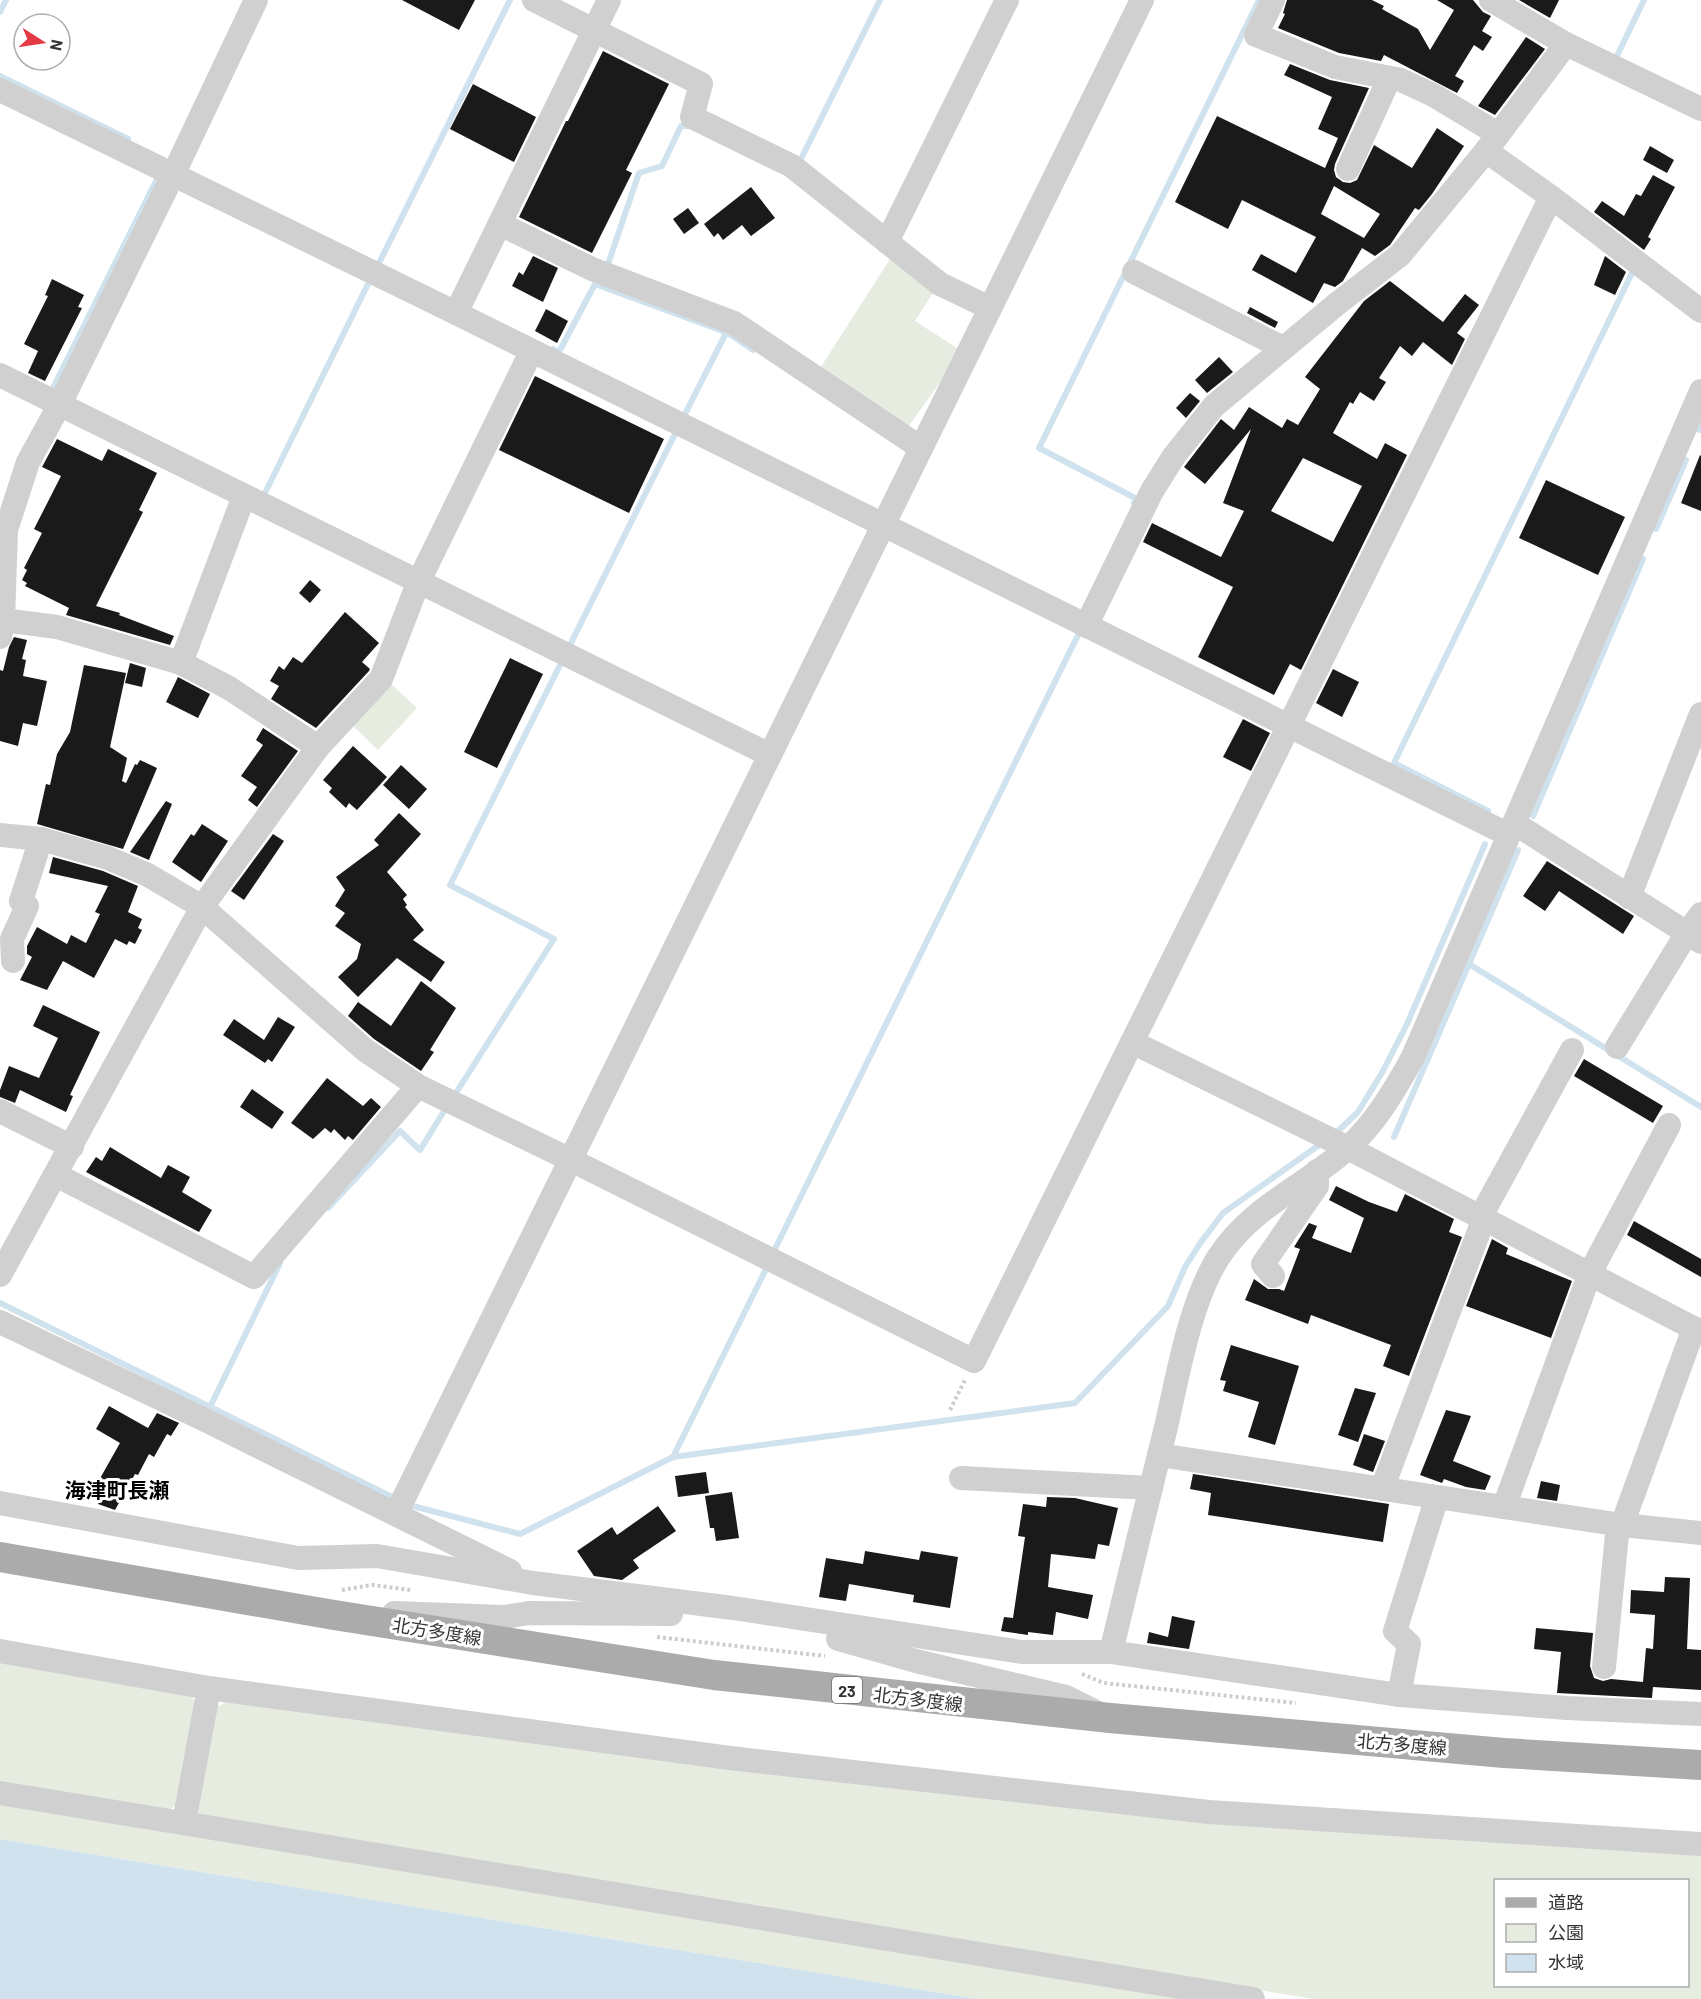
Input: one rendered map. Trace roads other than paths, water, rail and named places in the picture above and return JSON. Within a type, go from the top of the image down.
[{"type":"main road","name":"北方多度線","points":[[0,1557],[334,1615],[714,1675],[1110,1718],[1504,1753],[1701,1765]]},
{"type":"street","points":[[256,0],[60,404],[28,462],[6,530],[2,628],[57,627],[181,663],[229,688],[318,747]]},
{"type":"street","points":[[534,0],[701,84],[692,117],[792,166],[940,284],[990,308]]},
{"type":"street","points":[[456,313],[609,0]]},
{"type":"street","points":[[887,242],[1007,0]]},
{"type":"street","points":[[396,1514],[1142,0]]},
{"type":"street","points":[[1273,0],[1256,35],[1335,67],[1401,80],[1435,96],[1492,142],[1551,197],[1701,310]]},
{"type":"street","points":[[1491,0],[1566,44],[1701,109]]},
{"type":"street","points":[[1086,626],[1152,491],[1174,456],[1214,406],[1400,255],[1492,142],[1566,44]]},
{"type":"street","points":[[1348,169],[1389,79]]},
{"type":"street","points":[[0,90],[1289,726],[1511,829],[1694,937]]},
{"type":"street","points":[[0,835],[41,839],[108,858],[148,875],[202,907],[365,1050],[418,1086],[974,1361],[1551,197]]},
{"type":"street","points":[[500,224],[591,269],[734,323],[921,448]]},
{"type":"street","points":[[1134,272],[1283,348]]},
{"type":"street","points":[[0,1275],[202,907],[318,747],[381,679],[418,583],[531,352]]},
{"type":"street","points":[[0,375],[770,755]]},
{"type":"street","points":[[1111,1652],[1182,1358],[1200,1297],[1218,1258],[1254,1216],[1348,1148],[1392,1096],[1412,1059],[1701,391]]},
{"type":"street","points":[[181,663],[244,496]]},
{"type":"street","points":[[1629,897],[1701,714]]},
{"type":"street","points":[[13,961],[12,939],[27,906],[21,901],[41,839]]},
{"type":"street","points":[[1617,1047],[1694,937],[1701,914]]},
{"type":"street","points":[[1132,1042],[1483,1216],[1698,1330],[1620,1525],[1604,1667]]},
{"type":"street","points":[[1382,1489],[1483,1216],[1572,1050]]},
{"type":"street","points":[[56,1175],[254,1277],[418,1086]]},
{"type":"street","points":[[0,1112],[72,1147]]},
{"type":"street","points":[[1504,1507],[1590,1273],[1669,1125]]},
{"type":"street","points":[[1273,1276],[1263,1264],[1317,1186],[1317,1171]]},
{"type":"street","points":[[0,1322],[533,1583]]},
{"type":"street","points":[[1159,1455],[1620,1525],[1701,1533]]},
{"type":"street","points":[[961,1478],[1151,1488]]},
{"type":"street","points":[[1399,1695],[1409,1644],[1395,1631],[1437,1497]]},
{"type":"street","points":[[0,1503],[298,1558],[377,1556],[533,1583],[733,1608],[1022,1652],[1111,1652],[1399,1695],[1567,1708],[1701,1714]]},
{"type":"street","points":[[334,1615],[381,1613],[504,1617],[528,1612],[697,1614],[733,1608],[771,1624],[1066,1697],[1110,1718]]},
{"type":"street","points":[[0,1651],[209,1688],[730,1758],[1209,1812],[1701,1844]]},
{"type":"street","points":[[184,1823],[209,1688]]},
{"type":"street","points":[[0,1793],[1253,1999]]},
{"type":"water","points":[[0,1839],[977,1999],[0,1999]]},
{"type":"waterway","points":[[0,12],[6,0]]},
{"type":"waterway","points":[[377,267],[510,0]]},
{"type":"waterway","points":[[800,161],[880,0]]},
{"type":"waterway","points":[[1134,503],[1137,499],[1039,448],[1259,0]]},
{"type":"waterway","points":[[1619,60],[1616,58],[1644,0]]},
{"type":"waterway","points":[[0,76],[128,139]]},
{"type":"waterway","points":[[607,267],[639,173],[662,166],[681,126],[689,126]]},
{"type":"waterway","points":[[52,390],[157,179]]},
{"type":"waterway","points":[[1488,811],[1394,763],[1634,269]]},
{"type":"waterway","points":[[264,495],[370,280]]},
{"type":"waterway","points":[[553,349],[559,352],[595,284],[728,333],[753,350]]},
{"type":"waterway","points":[[683,418],[726,333]]},
{"type":"waterway","points":[[1699,430],[1701,425]]},
{"type":"waterway","points":[[568,649],[676,432]]},
{"type":"waterway","points":[[1656,529],[1686,460]]},
{"type":"waterway","points":[[1533,816],[1643,559]]},
{"type":"waterway","points":[[773,1253],[1079,633]]},
{"type":"waterway","points":[[454,1096],[554,939],[450,885],[562,661]]},
{"type":"waterway","points":[[1337,1132],[1358,1112],[1383,1071],[1407,1024],[1485,844]]},
{"type":"waterway","points":[[1518,850],[1469,964],[1701,1107]]},
{"type":"waterway","points":[[1394,1137],[1469,964]]},
{"type":"waterway","points":[[328,1208],[400,1131],[420,1150],[446,1108]]},
{"type":"waterway","points":[[409,1505],[520,1534],[673,1457],[1075,1403],[1168,1306],[1185,1267],[1223,1213],[1322,1143]]},
{"type":"waterway","points":[[210,1407],[280,1263]]},
{"type":"waterway","points":[[673,1457],[767,1267]]},
{"type":"waterway","points":[[0,1303],[394,1498]]},
{"type":"district","name":"海津町長瀬","points":[[117,1489]]}]
